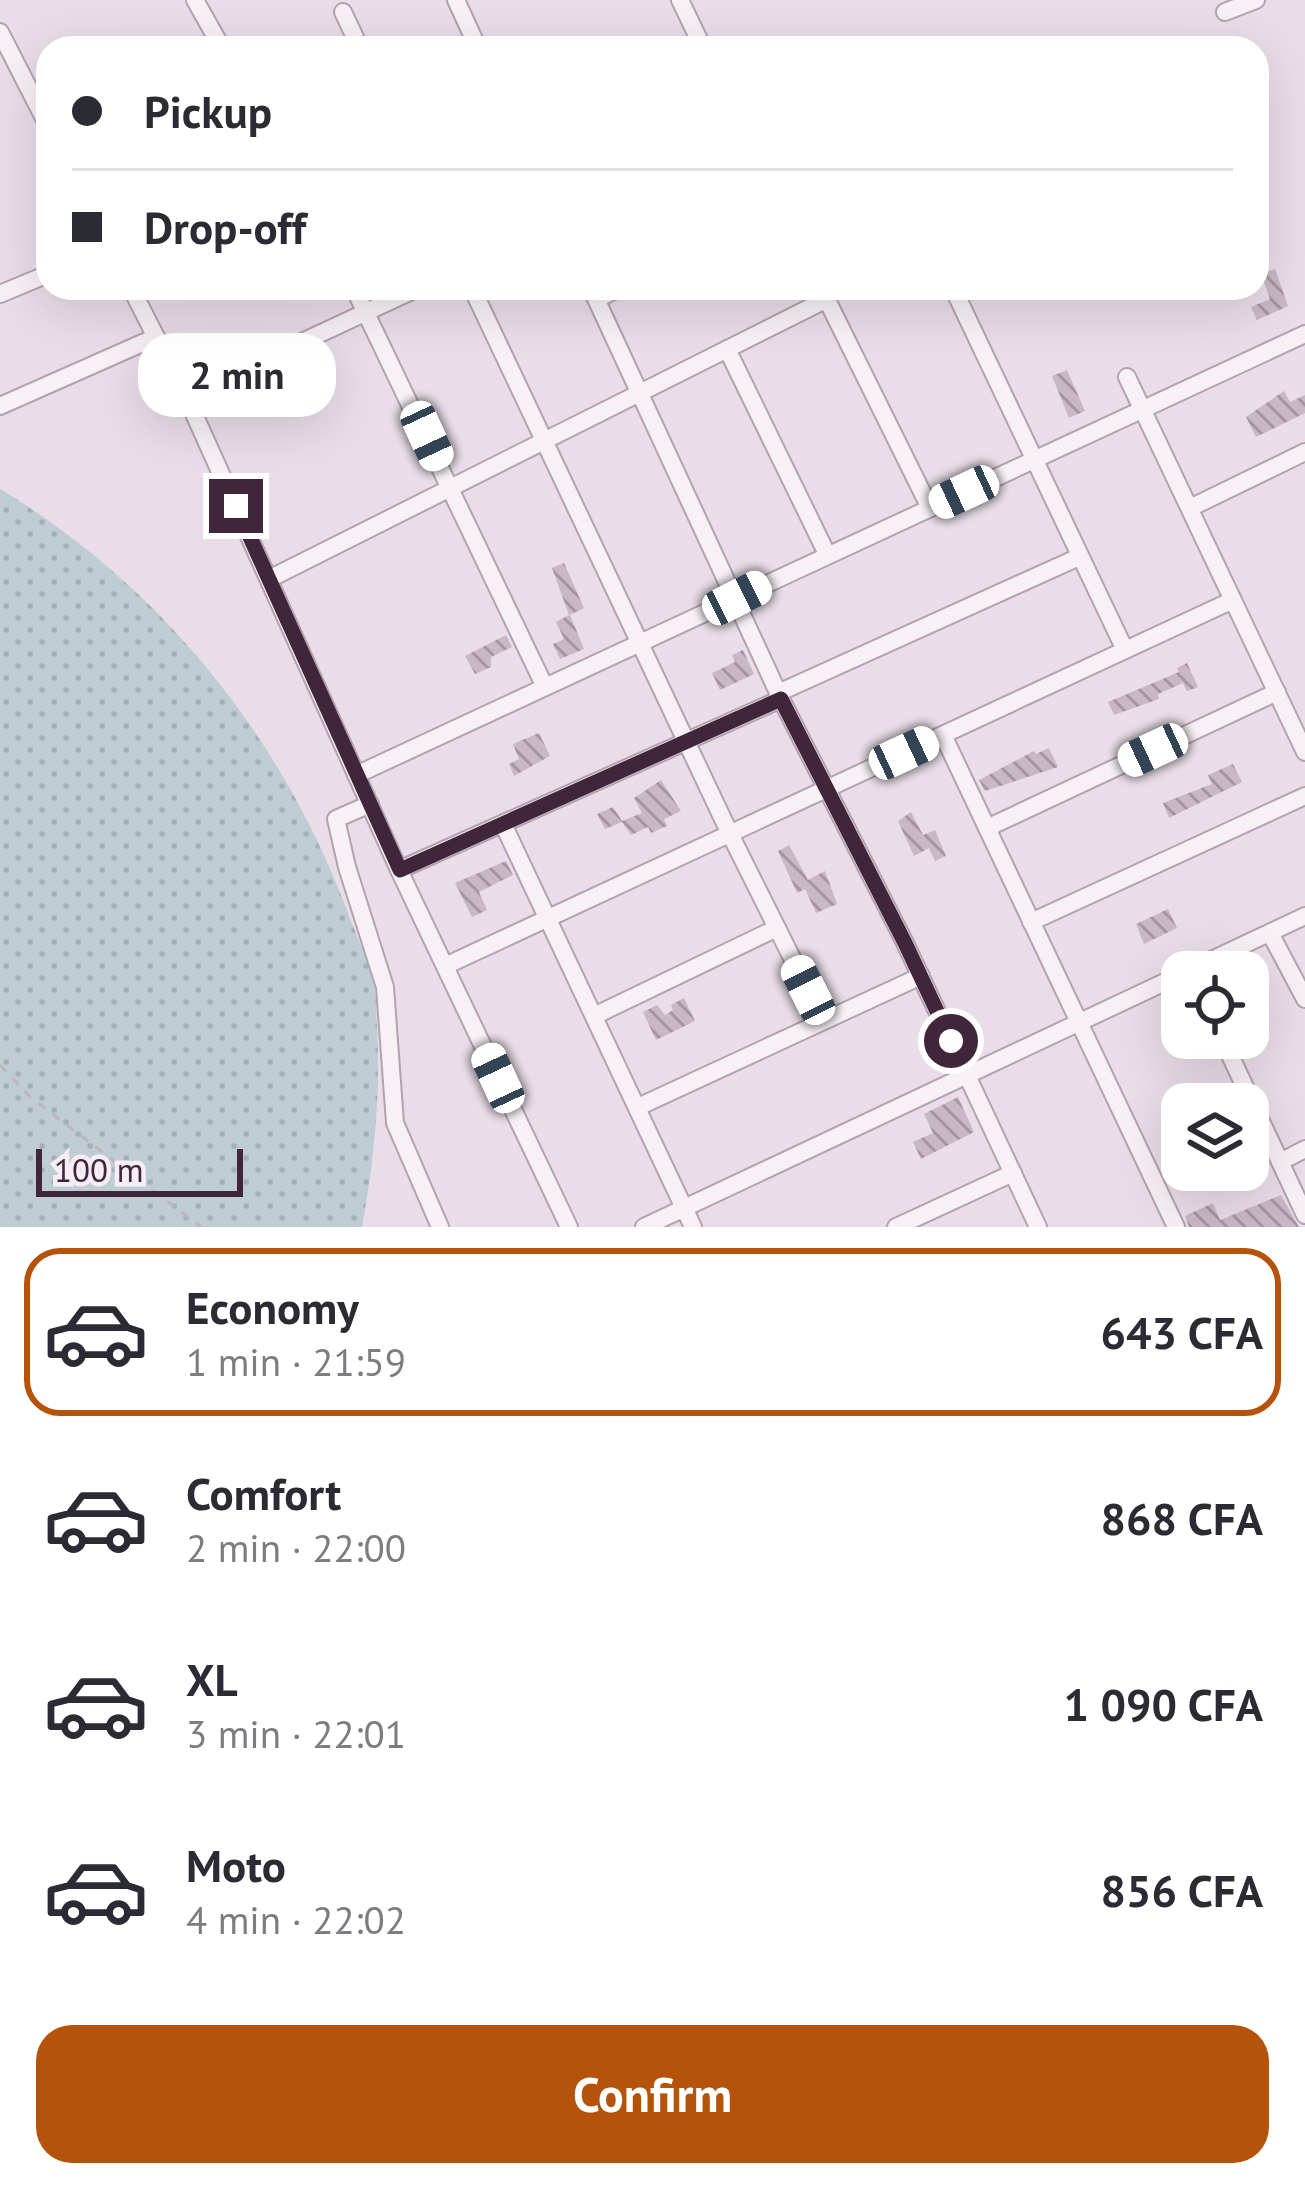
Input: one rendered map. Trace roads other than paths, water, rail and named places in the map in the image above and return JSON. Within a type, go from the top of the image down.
[{"type":"street","points":[[195,0],[215,36]]},
{"type":"street","points":[[456,0],[472,36]]},
{"type":"street","points":[[680,0],[698,36]]},
{"type":"street","points":[[1225,12],[1256,0]]},
{"type":"street","points":[[344,12],[355,36]]},
{"type":"street","points":[[0,32],[36,102]]},
{"type":"street","points":[[0,294],[36,279]]},
{"type":"street","points":[[137,300],[186,396],[356,775],[568,1227]]},
{"type":"street","points":[[360,300],[544,685]]},
{"type":"street","points":[[186,396],[392,300]]},
{"type":"street","points":[[478,300],[823,1021]]},
{"type":"street","points":[[597,300],[779,696],[921,976],[1037,1227]]},
{"type":"street","points":[[268,579],[727,349],[812,300]]},
{"type":"street","points":[[827,300],[930,508]]},
{"type":"street","points":[[958,300],[1125,650]]},
{"type":"street","points":[[356,775],[1305,334]]},
{"type":"street","points":[[0,406],[156,338]]},
{"type":"street","points":[[727,349],[827,554]]},
{"type":"street","points":[[1127,377],[1305,752]]},
{"type":"street","points":[[1190,508],[1305,452]]},
{"type":"street","points":[[400,870],[1078,557]]},
{"type":"street","points":[[445,967],[1233,599]]},
{"type":"street","points":[[987,828],[1276,692]]},
{"type":"street","points":[[943,735],[1175,1227]]},
{"type":"street","points":[[1031,922],[1305,796]]},
{"type":"street","points":[[370,804],[336,819],[346,867],[385,987],[395,1123],[440,1227]]},
{"type":"street","points":[[502,824],[689,1218]]},
{"type":"street","points":[[1231,951],[1305,916]]},
{"type":"street","points":[[596,1016],[777,928]]},
{"type":"street","points":[[1270,932],[1305,1000]]},
{"type":"street","points":[[638,1107],[921,976]]},
{"type":"street","points":[[644,1227],[689,1218],[965,1074],[1161,984]]},
{"type":"street","points":[[1232,1059],[1305,1215]]},
{"type":"street","points":[[1280,1162],[1305,1150]]},
{"type":"street","points":[[896,1227],[1013,1173]]}]
